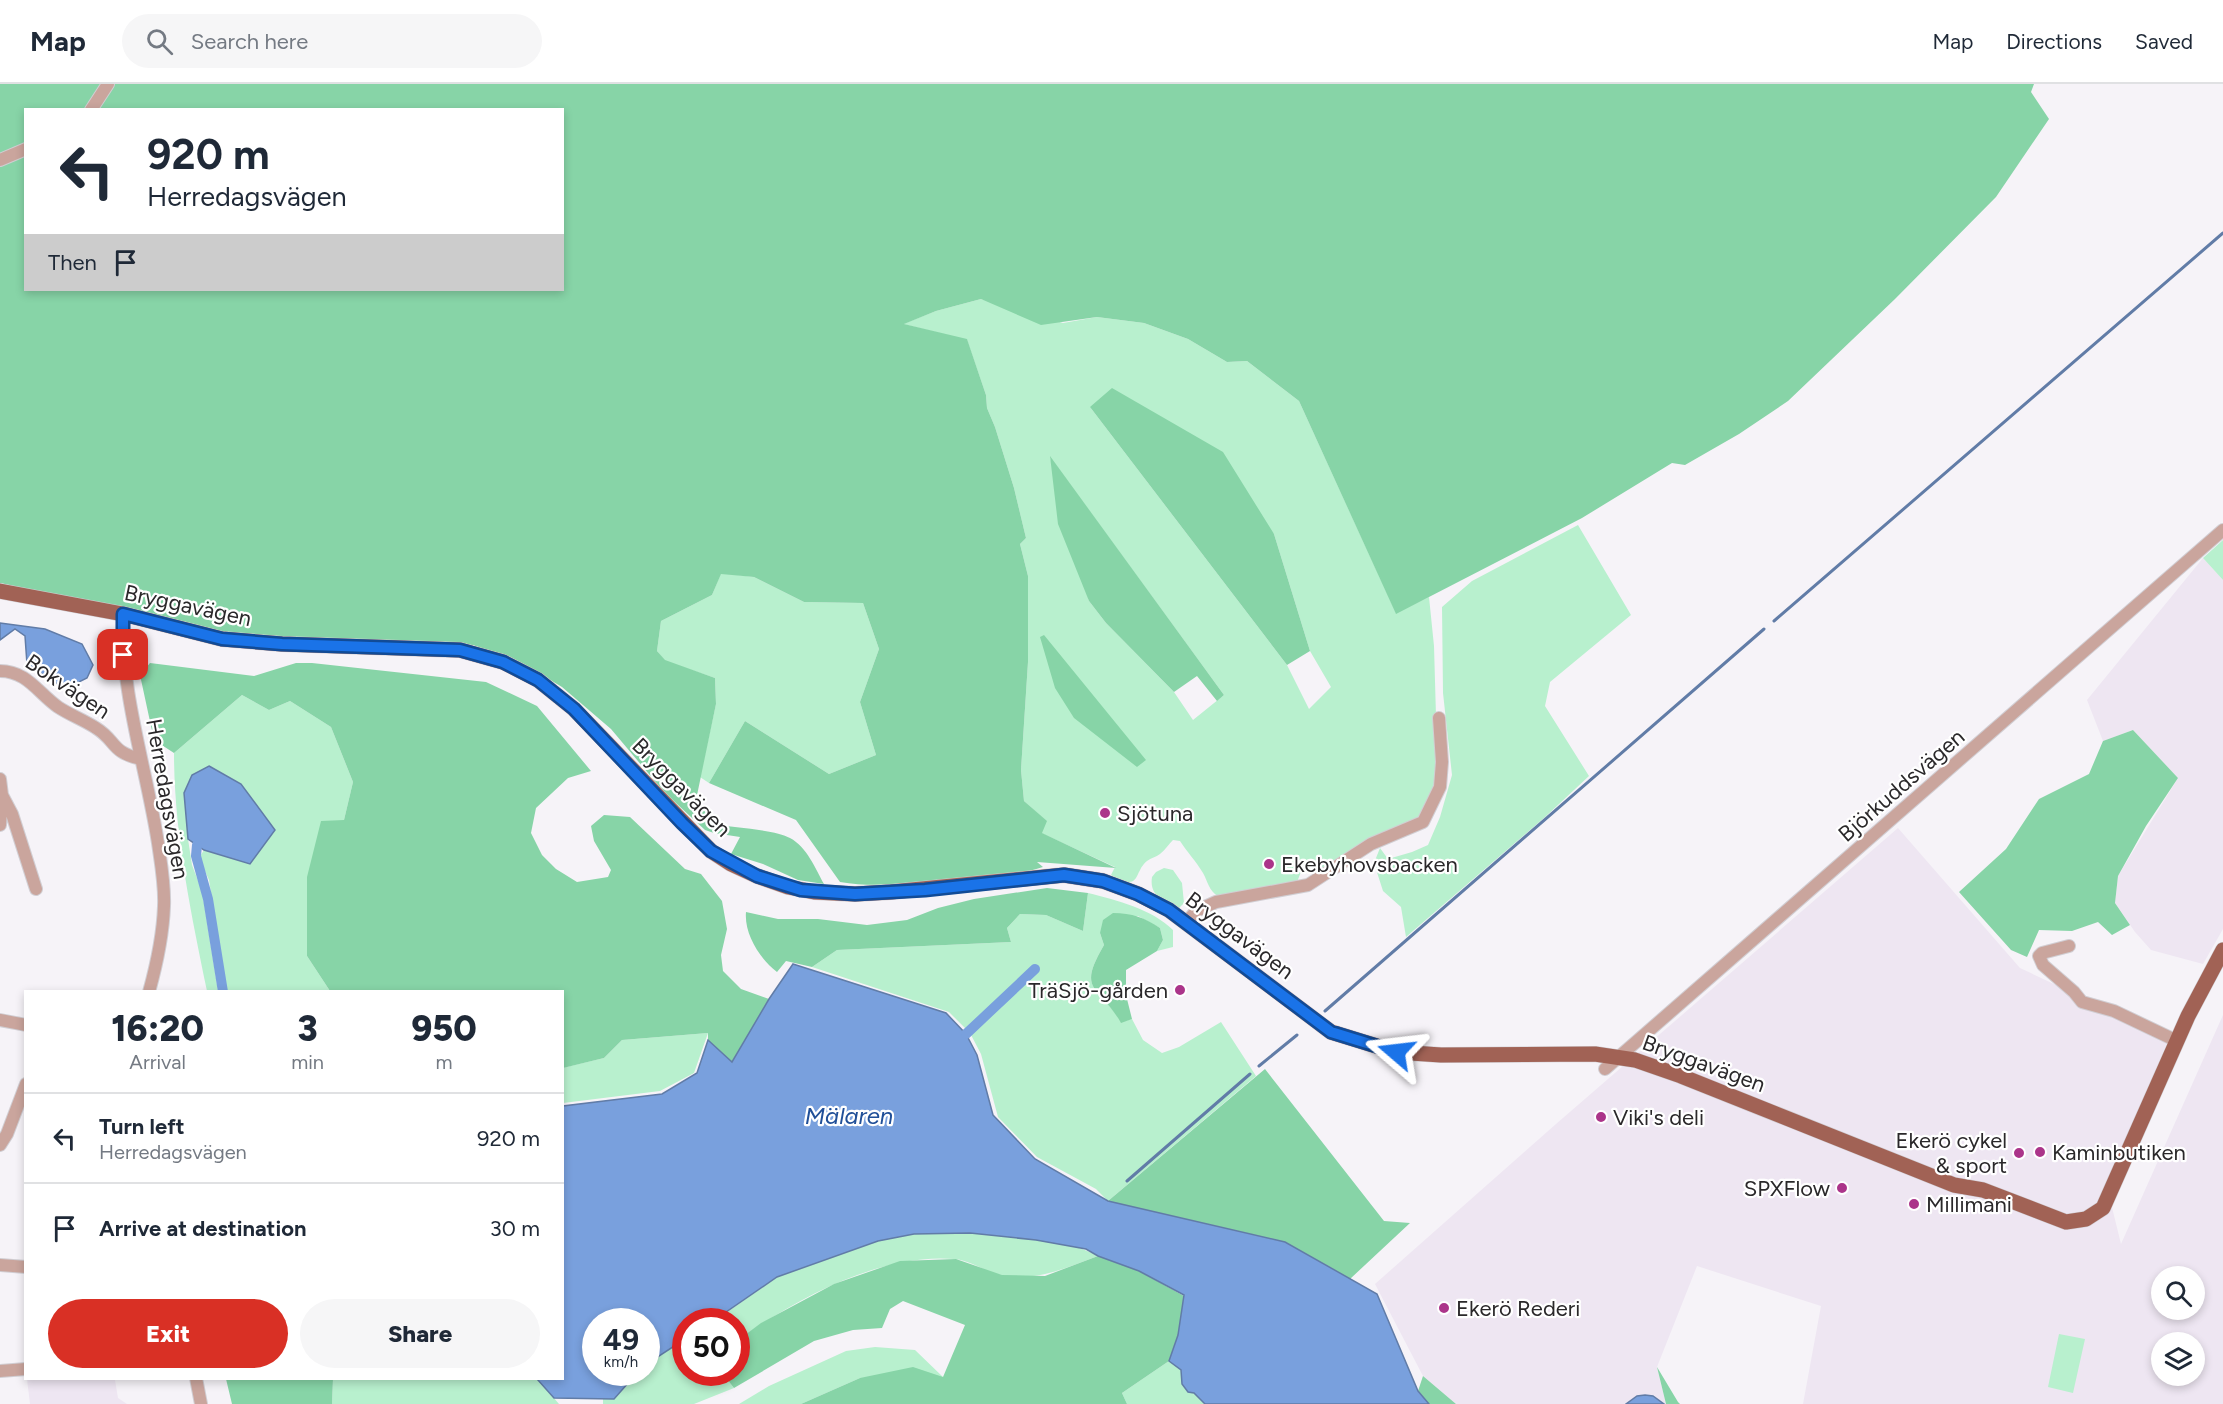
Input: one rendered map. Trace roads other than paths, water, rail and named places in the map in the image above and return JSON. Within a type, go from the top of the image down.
[{"type":"main road","name":"Bryggavägen","points":[[0,591],[123,614],[222,639],[282,644],[460,650],[503,662],[538,680],[574,709],[711,851],[757,876],[788,887],[814,892],[855,894],[914,891],[1064,875],[1103,881],[1138,894],[1169,910],[1331,1032],[1396,1052],[1442,1055],[1595,1053],[1620,1057],[1681,1076],[1954,1185],[1983,1190],[2066,1222],[2086,1219],[2103,1209],[2177,1041],[2223,950]]},
{"type":"street","points":[[92,108],[108,84]]},
{"type":"street","points":[[0,160],[24,150]]},
{"type":"street","name":"Björkuddsvägen","points":[[1605,1069],[2223,530]]},
{"type":"street","name":"Herredagsvägen","points":[[123,614],[122,640],[129,701],[152,808],[165,905],[158,960],[150,990]]},
{"type":"street","name":"Bokvägen","points":[[0,670],[13,671],[25,678],[59,708],[98,729],[117,750],[127,756],[141,759]]},
{"type":"street","points":[[1186,923],[1196,911],[1216,902],[1308,885],[1371,844],[1423,822],[1440,787],[1442,762],[1439,718]]},
{"type":"street","points":[[0,779],[2,795],[0,825]]},
{"type":"street","points":[[2,795],[12,814],[36,889]]},
{"type":"street","points":[[2069,946],[2042,953],[2039,960],[2082,1002],[2114,1011],[2177,1041]]},
{"type":"street","points":[[0,1020],[24,1025]]},
{"type":"street","points":[[0,1145],[7,1134],[24,1089]]},
{"type":"street","points":[[0,1265],[24,1267]]},
{"type":"street","points":[[0,1371],[24,1368]]},
{"type":"street","points":[[196,1380],[201,1404]]},
{"type":"water","points":[[0,623],[45,629],[82,644],[93,665],[87,678],[65,689],[27,664],[25,636],[15,629],[0,640]]},
{"type":"water","points":[[209,766],[241,784],[275,830],[250,864],[204,850],[188,839],[184,793],[192,775]]},
{"type":"water","name":"Mälaren","points":[[793,964],[946,1013],[966,1034],[977,1055],[993,1115],[1035,1159],[1108,1201],[1285,1242],[1377,1294],[1418,1391],[1429,1404],[1205,1404],[1194,1393],[1188,1392],[1182,1384],[1181,1370],[1169,1361],[1178,1335],[1184,1295],[1139,1271],[1098,1256],[1086,1249],[1036,1240],[970,1233],[914,1234],[878,1241],[777,1277],[732,1308],[672,1308],[672,1348],[660,1355],[660,1308],[582,1308],[582,1386],[626,1386],[614,1399],[554,1398],[538,1380],[564,1380],[564,1106],[662,1094],[697,1073],[708,1040],[732,1062],[769,999]]},
{"type":"water","points":[[1637,1396],[1653,1396],[1664,1404],[1626,1404]]},
{"type":"waterway","points":[[1774,621],[2223,233]]},
{"type":"waterway","points":[[1325,1011],[1764,629]]},
{"type":"waterway","points":[[197,845],[196,856],[208,899],[223,990]]},
{"type":"waterway","points":[[966,1034],[1035,969]]},
{"type":"waterway","points":[[1259,1066],[1297,1035]]},
{"type":"waterway","points":[[1127,1181],[1250,1074]]},
{"type":"place","name":"Sjötuna","points":[[1105,813]]},
{"type":"place","name":"Ekebyhovsbacken","points":[[1269,864]]},
{"type":"place","name":"TräSjö-gården","points":[[1180,990]]},
{"type":"place","name":"Viki's deli","points":[[1601,1117]]},
{"type":"place","name":"Kaminbutiken","points":[[2040,1152]]},
{"type":"place","name":"Ekerö cykel & sport","points":[[2019,1153]]},
{"type":"place","name":"SPXFlow","points":[[1842,1188]]},
{"type":"place","name":"Millimani","points":[[1914,1204]]},
{"type":"place","name":"Ekerö Rederi","points":[[1444,1308]]}]
